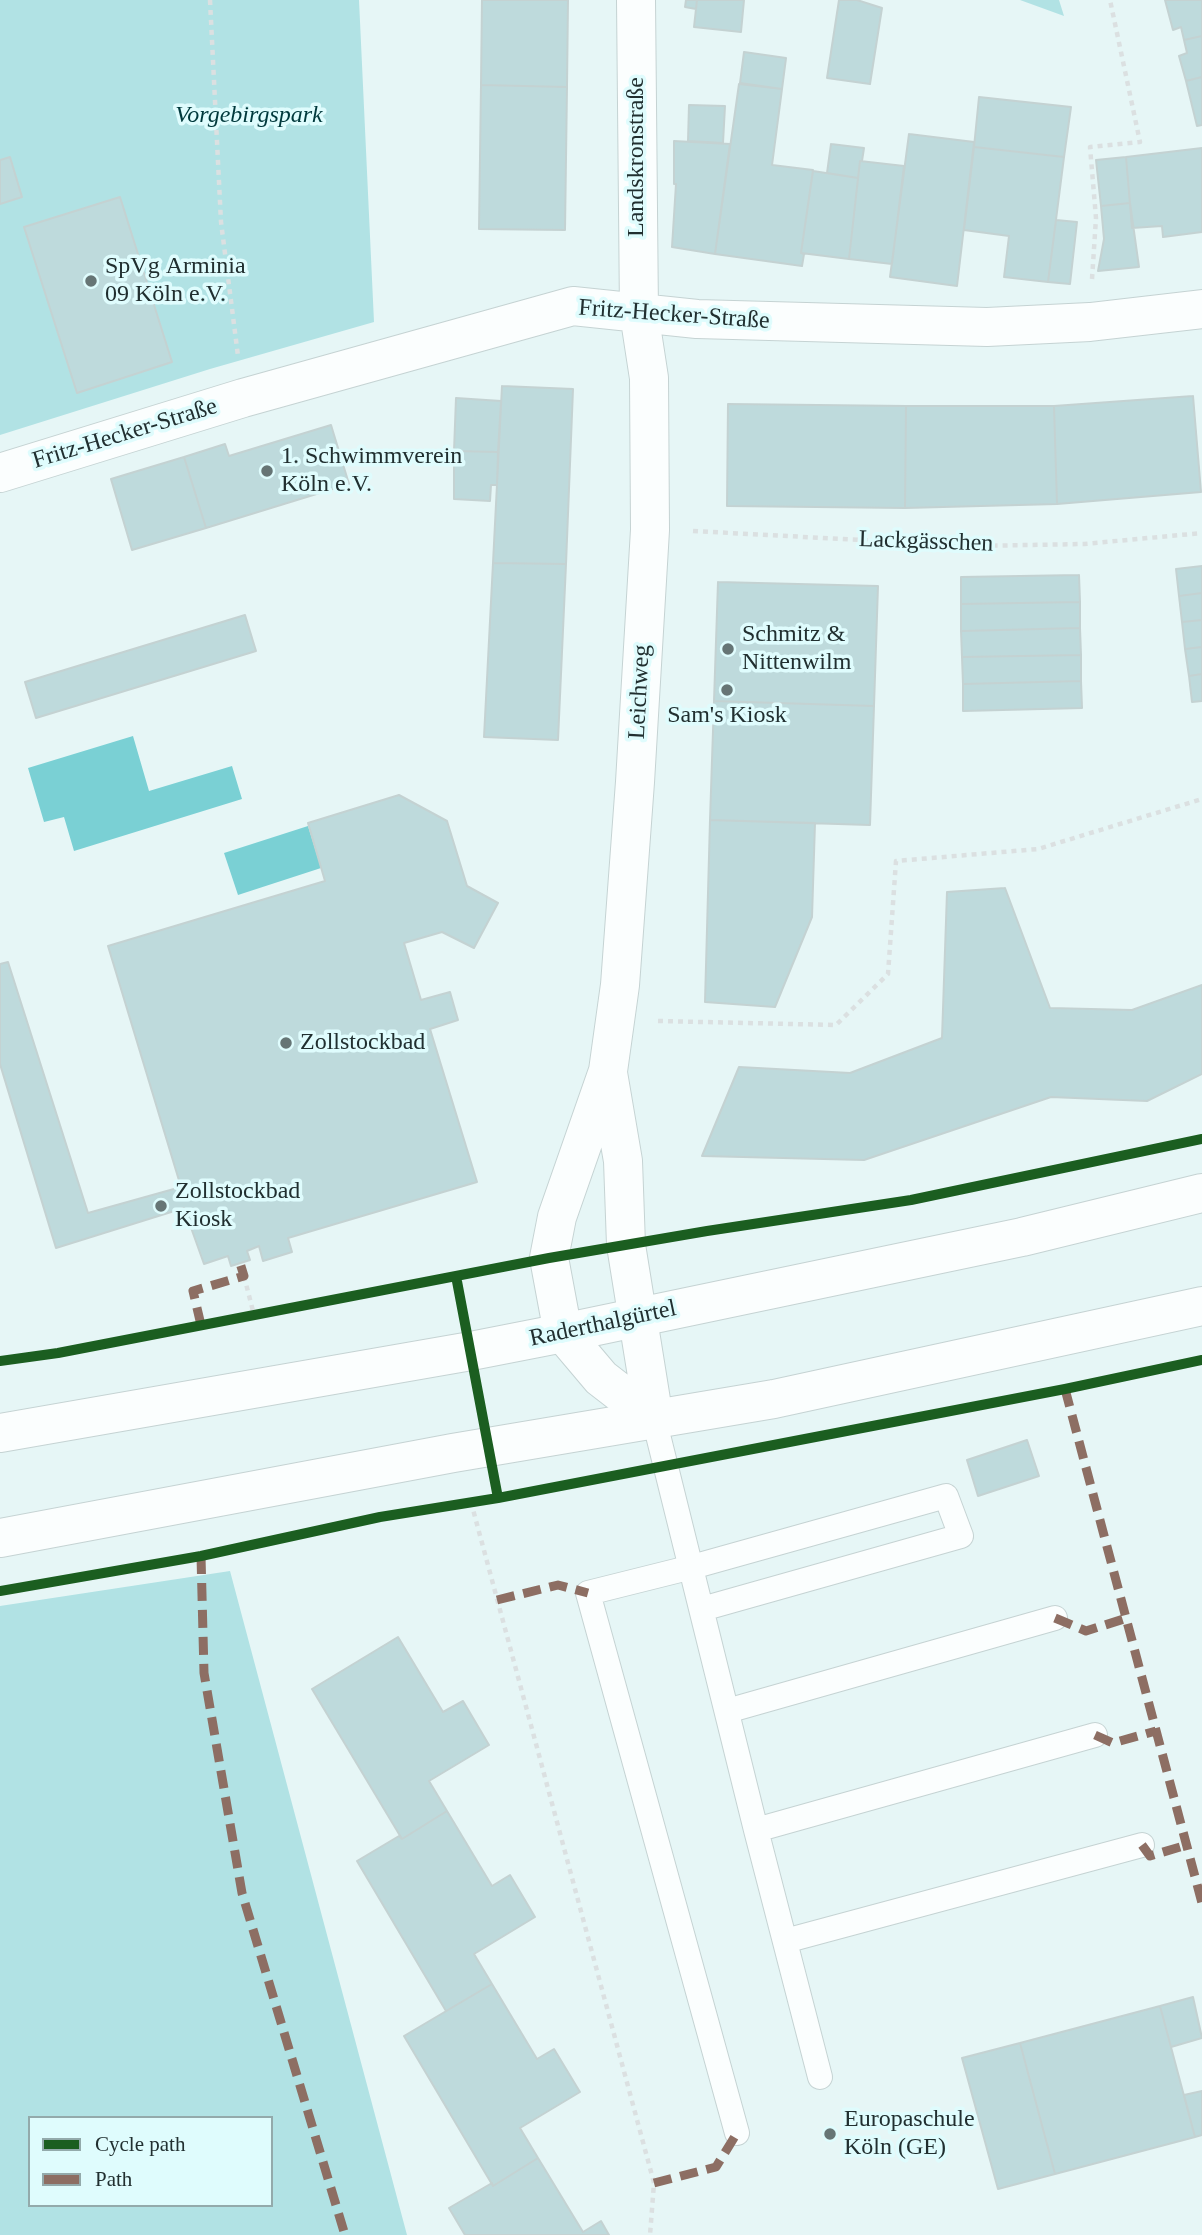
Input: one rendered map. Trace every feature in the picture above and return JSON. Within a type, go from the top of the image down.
[{"type":"street","name":"Landskronstraße","points":[[636,0],[639,313]]},
{"type":"street","name":"Fritz-Hecker-Straße","points":[[0,473],[243,398],[573,306],[696,319],[987,327],[1090,322],[1202,309]]},
{"type":"street","name":"Leichweg","points":[[639,313],[649,378],[650,530],[620,985],[608,1071],[557,1217],[549,1258],[563,1333],[601,1378],[654,1419]]},
{"type":"street","name":"Leichweg","points":[[608,1071],[623,1161],[626,1245],[654,1419]]},
{"type":"street","name":"Raderthalgürtel","points":[[0,1433],[563,1333],[1022,1237],[1202,1192]]},
{"type":"street","points":[[0,1538],[442,1455],[774,1399],[1202,1306]]},
{"type":"lane","points":[[654,1419],[820,2077]]},
{"type":"lane","points":[[702,1609],[961,1536],[946,1496],[692,1567],[588,1593],[737,2133]]},
{"type":"lane","points":[[727,1710],[1055,1618]]},
{"type":"lane","points":[[756,1830],[1095,1735]]},
{"type":"lane","points":[[785,1941],[1142,1845]]},
{"type":"path","points":[[210,0],[220,222],[243,398]]},
{"type":"path","points":[[1090,322],[1096,218],[1090,147],[1140,142],[1110,0]]},
{"type":"path","points":[[615,1020],[836,1025],[888,974],[896,861],[1038,849],[1202,799]]},
{"type":"path","points":[[244,1276],[254,1315]]},
{"type":"path","points":[[471,1502],[654,2183],[650,2235]]},
{"type":"green space","name":"Vorgebirgspark","points":[[0,0],[359,0],[374,322],[210,369],[0,435]]},
{"type":"green space","points":[[1020,0],[1059,0],[1064,16]]},
{"type":"green space","points":[[230,1571],[407,2235],[0,2235],[0,1606]]},
{"type":"shaded area","points":[[133,736],[149,791],[232,766],[242,799],[74,851],[64,817],[44,822],[28,768]]},
{"type":"shaded area","points":[[308,826],[321,868],[238,895],[224,853]]},
{"type":"building","points":[[482,0],[568,0],[567,87],[481,85]]},
{"type":"building","points":[[686,0],[697,0],[696,9],[685,7]]},
{"type":"building","points":[[697,0],[744,0],[741,32],[694,27]]},
{"type":"building","points":[[839,0],[857,0],[882,8],[870,84],[827,78]]},
{"type":"building","points":[[1165,0],[1202,0],[1202,36],[1184,40],[1181,27],[1173,30]]},
{"type":"building","points":[[1202,36],[1202,77],[1186,81],[1179,56],[1187,53],[1184,40]]},
{"type":"building","points":[[744,52],[786,58],[782,89],[740,83]]},
{"type":"building","points":[[1202,77],[1202,125],[1197,126],[1186,81]]},
{"type":"building","points":[[739,84],[782,89],[772,165],[813,170],[801,253],[804,254],[802,266],[715,254]]},
{"type":"building","points":[[481,85],[567,87],[565,230],[479,229]]},
{"type":"building","points":[[979,97],[1071,107],[1064,157],[974,147]]},
{"type":"building","points":[[689,105],[725,106],[723,143],[688,141]]},
{"type":"building","points":[[909,134],[974,142],[957,286],[890,277]]},
{"type":"building","points":[[674,141],[730,144],[715,254],[672,247],[676,184]]},
{"type":"building","points":[[831,144],[864,148],[858,178],[827,173]]},
{"type":"building","points":[[974,147],[1064,157],[1048,282],[1004,277],[1009,236],[964,230]]},
{"type":"building","points":[[1202,148],[1202,232],[1163,237],[1162,226],[1132,228],[1126,157]]},
{"type":"building","points":[[10,157],[22,197],[0,204],[0,160]]},
{"type":"building","points":[[1126,157],[1130,203],[1101,206],[1096,160]]},
{"type":"building","points":[[860,161],[904,166],[892,264],[849,259]]},
{"type":"building","points":[[813,171],[858,178],[849,259],[801,253]]},
{"type":"building","points":[[120,197],[172,362],[77,393],[24,227]]},
{"type":"building","points":[[1130,203],[1139,267],[1098,271],[1104,239],[1101,206]]},
{"type":"building","points":[[1056,220],[1077,222],[1070,284],[1048,282]]},
{"type":"building","points":[[502,386],[573,389],[566,564],[493,563]]},
{"type":"building","points":[[1193,396],[1201,492],[1057,504],[1054,406]]},
{"type":"building","points":[[456,398],[501,401],[498,452],[454,451]]},
{"type":"building","points":[[728,404],[906,406],[905,508],[727,506]]},
{"type":"building","points":[[906,406],[1054,406],[1057,504],[905,508]]},
{"type":"building","name":"1. Schwimmverein Köln e.V.","points":[[331,425],[349,484],[206,528],[184,457],[225,444],[229,456]]},
{"type":"building","points":[[454,451],[498,452],[497,485],[491,485],[490,501],[454,499]]},
{"type":"building","points":[[184,457],[206,528],[132,550],[111,479]]},
{"type":"building","points":[[493,563],[566,564],[558,740],[484,737]]},
{"type":"building","points":[[1202,566],[1202,593],[1179,596],[1176,569]]},
{"type":"building","points":[[1079,575],[1080,602],[961,604],[961,577]]},
{"type":"building","points":[[718,582],[878,586],[874,706],[714,701]]},
{"type":"building","points":[[1202,593],[1202,620],[1182,622],[1179,596]]},
{"type":"building","points":[[1080,602],[1080,628],[961,631],[961,604]]},
{"type":"building","points":[[245,615],[256,651],[36,718],[25,682]]},
{"type":"building","points":[[1202,620],[1202,647],[1185,649],[1182,622]]},
{"type":"building","points":[[1080,628],[1081,655],[962,657],[961,631]]},
{"type":"building","points":[[1202,647],[1202,674],[1189,676],[1185,649]]},
{"type":"building","points":[[1081,655],[1081,681],[963,684],[962,657]]},
{"type":"building","points":[[1202,674],[1202,701],[1192,702],[1189,676]]},
{"type":"building","points":[[1081,681],[1082,708],[963,711],[963,684]]},
{"type":"building","points":[[714,701],[874,706],[870,825],[710,820]]},
{"type":"building","name":"Zollstockbad","points":[[399,795],[447,821],[467,886],[498,903],[474,948],[442,932],[404,943],[421,1000],[450,992],[458,1020],[430,1029],[477,1182],[288,1238],[292,1252],[263,1261],[259,1246],[247,1251],[250,1260],[231,1266],[228,1256],[204,1264],[184,1208],[56,1248],[0,1064],[0,964],[8,962],[88,1213],[181,1187],[108,946],[325,881],[308,823]]},
{"type":"building","points":[[710,820],[815,823],[812,917],[775,1007],[705,1002]]},
{"type":"building","points":[[1005,888],[1050,1008],[1132,1010],[1202,985],[1202,1074],[1147,1101],[1051,1097],[864,1160],[702,1156],[739,1067],[850,1073],[942,1038],[947,892]]},
{"type":"building","points":[[1027,1440],[1039,1476],[978,1496],[967,1460]]},
{"type":"building","points":[[398,1637],[443,1712],[463,1701],[489,1745],[429,1781],[447,1811],[402,1839],[312,1689]]},
{"type":"building","points":[[447,1811],[492,1886],[510,1875],[535,1917],[474,1954],[492,1984],[446,2011],[357,1861],[399,1836],[402,1839]]},
{"type":"building","points":[[492,1984],[537,2059],[554,2049],[580,2092],[520,2128],[538,2158],[493,2186],[404,2036]]},
{"type":"building","points":[[1193,1997],[1202,2038],[1171,2047],[1160,2006]]},
{"type":"building","points":[[1160,2006],[1195,2137],[1055,2174],[1020,2043]]},
{"type":"building","points":[[1020,2043],[1055,2174],[998,2189],[962,2058]]},
{"type":"building","points":[[1202,2091],[1202,2135],[1195,2137],[1184,2095]]},
{"type":"building","points":[[538,2158],[583,2232],[601,2221],[609,2235],[465,2235],[449,2208],[492,2183],[493,2186]]},
{"type":"marked path","points":[[201,1325],[193,1291],[244,1276],[240,1263]]},
{"type":"marked path","points":[[1065,1389],[1202,1903]]},
{"type":"marked path","points":[[201,1556],[204,1673],[242,1893],[345,2235]]},
{"type":"marked path","points":[[497,1600],[558,1585],[588,1593]]},
{"type":"marked path","points":[[1055,1618],[1086,1631],[1127,1618]]},
{"type":"marked path","points":[[1095,1735],[1113,1743],[1156,1731]]},
{"type":"marked path","points":[[1142,1845],[1150,1856],[1187,1845]]},
{"type":"marked path","points":[[654,2183],[716,2167],[737,2133]]},
{"type":"cycle path","points":[[0,1361],[58,1353],[549,1258],[911,1200],[1202,1139]]},
{"type":"cycle path","points":[[456,1276],[498,1498]]},
{"type":"cycle path","points":[[0,1591],[201,1556],[380,1517],[498,1498],[1065,1389],[1202,1360]]},
{"type":"place","name":"SpVg Arminia 09 Köln e.V.","points":[[91,281]]},
{"type":"place","name":"1. Schwimmverein Köln e.V.","points":[[267,471]]},
{"type":"place","name":"Schmitz & Nittenwilm","points":[[728,649]]},
{"type":"place","name":"Sam's Kiosk","points":[[727,690]]},
{"type":"place","name":"Zollstockbad","points":[[286,1043]]},
{"type":"place","name":"Zollstockbad Kiosk","points":[[161,1206]]},
{"type":"place","name":"Europaschule Köln (GE)","points":[[830,2134]]}]
